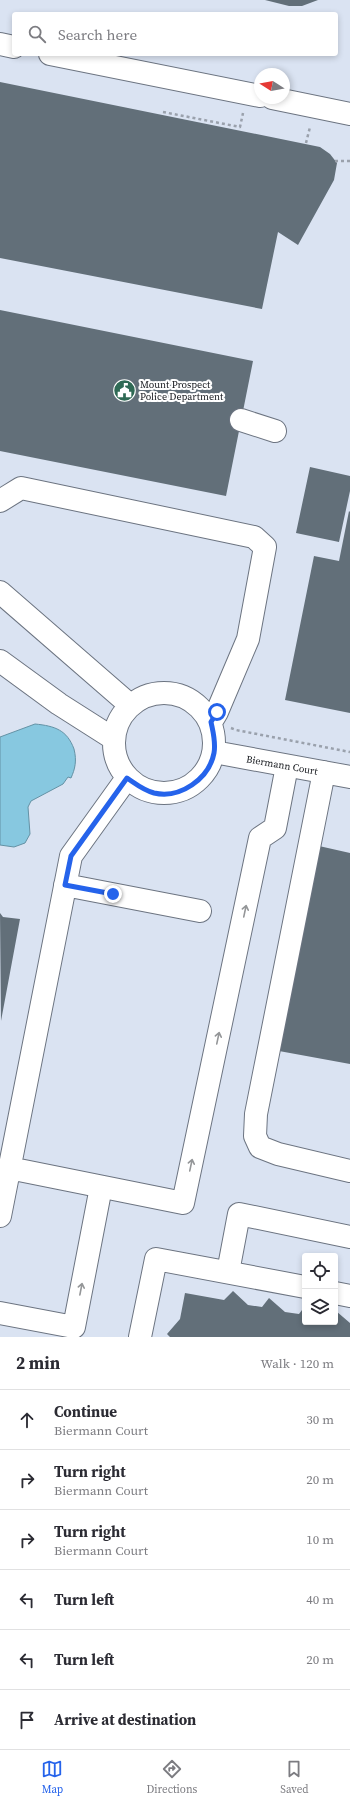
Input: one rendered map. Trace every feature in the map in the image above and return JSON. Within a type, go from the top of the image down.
[{"type":"street","points":[[0,44],[12,47]]},
{"type":"street","points":[[60,56],[254,94]]},
{"type":"street","points":[[290,102],[350,114]]},
{"type":"street","points":[[241,420],[275,431]]},
{"type":"street","points":[[0,501],[21,488],[254,538],[265,547],[248,639],[214,717],[214,752],[208,768],[199,780],[186,789],[171,793],[155,793],[140,788],[127,778],[119,766],[114,753],[116,726],[130,705],[149,695],[159,692],[175,693],[190,699],[214,717]]},
{"type":"street","points":[[0,592],[130,705]]},
{"type":"street","points":[[0,661],[59,704],[114,739]]},
{"type":"street","name":"Biermann Court","points":[[214,752],[350,777]]},
{"type":"street","points":[[5,1181],[101,1187],[183,1203],[260,838],[275,828],[287,766]]},
{"type":"street","points":[[324,772],[256,1114],[255,1136],[260,1147],[278,1154],[350,1171]]},
{"type":"street","points":[[0,1216],[5,1181],[71,856],[127,778]]},
{"type":"street","points":[[65,885],[200,911]]},
{"type":"street","points":[[0,1313],[74,1327],[101,1187]]},
{"type":"street","points":[[228,1272],[239,1214],[350,1237]]},
{"type":"street","points":[[140,1337],[156,1259],[302,1286]]},
{"type":"street","points":[[338,1294],[350,1296]]},
{"type":"path","points":[[163,112],[240,127],[254,94]]},
{"type":"path","points":[[335,161],[350,161]]},
{"type":"path","points":[[214,717],[236,730],[350,752]]},
{"type":"water","points":[[35,724],[49,726],[59,730],[68,737],[75,753],[74,771],[71,778],[68,777],[63,784],[31,801],[28,807],[30,834],[25,843],[14,847],[0,845],[0,737]]},
{"type":"building","points":[[265,0],[318,0],[302,6],[289,6]]},
{"type":"building","points":[[0,82],[320,147],[330,154],[337,163],[334,180],[298,245],[278,232],[262,309],[0,258]]},
{"type":"building","name":"Mount Prospect Police Department","points":[[0,310],[253,361],[226,496],[0,451]]},
{"type":"building","points":[[310,467],[350,476],[350,491],[339,542],[296,533]]},
{"type":"building","points":[[349,511],[350,713],[285,700],[314,556],[339,561]]},
{"type":"building","points":[[319,846],[350,853],[350,1064],[279,1051]]},
{"type":"building","points":[[0,913],[3,917],[20,919],[1,1021]]},
{"type":"building","points":[[233,1291],[248,1305],[262,1307],[269,1298],[285,1312],[299,1314],[302,1310],[302,1325],[338,1325],[338,1313],[350,1323],[350,1337],[170,1337],[167,1334],[180,1319],[185,1293],[224,1300]]},
{"type":"place","name":"Mount Prospect Police Department","points":[[124,390]]},
{"type":"route","points":[[113,894],[65,885],[71,856],[127,778],[140,788],[155,793],[171,793],[186,789],[199,780],[208,768],[214,752],[214,737],[211,722],[217,712]]}]
